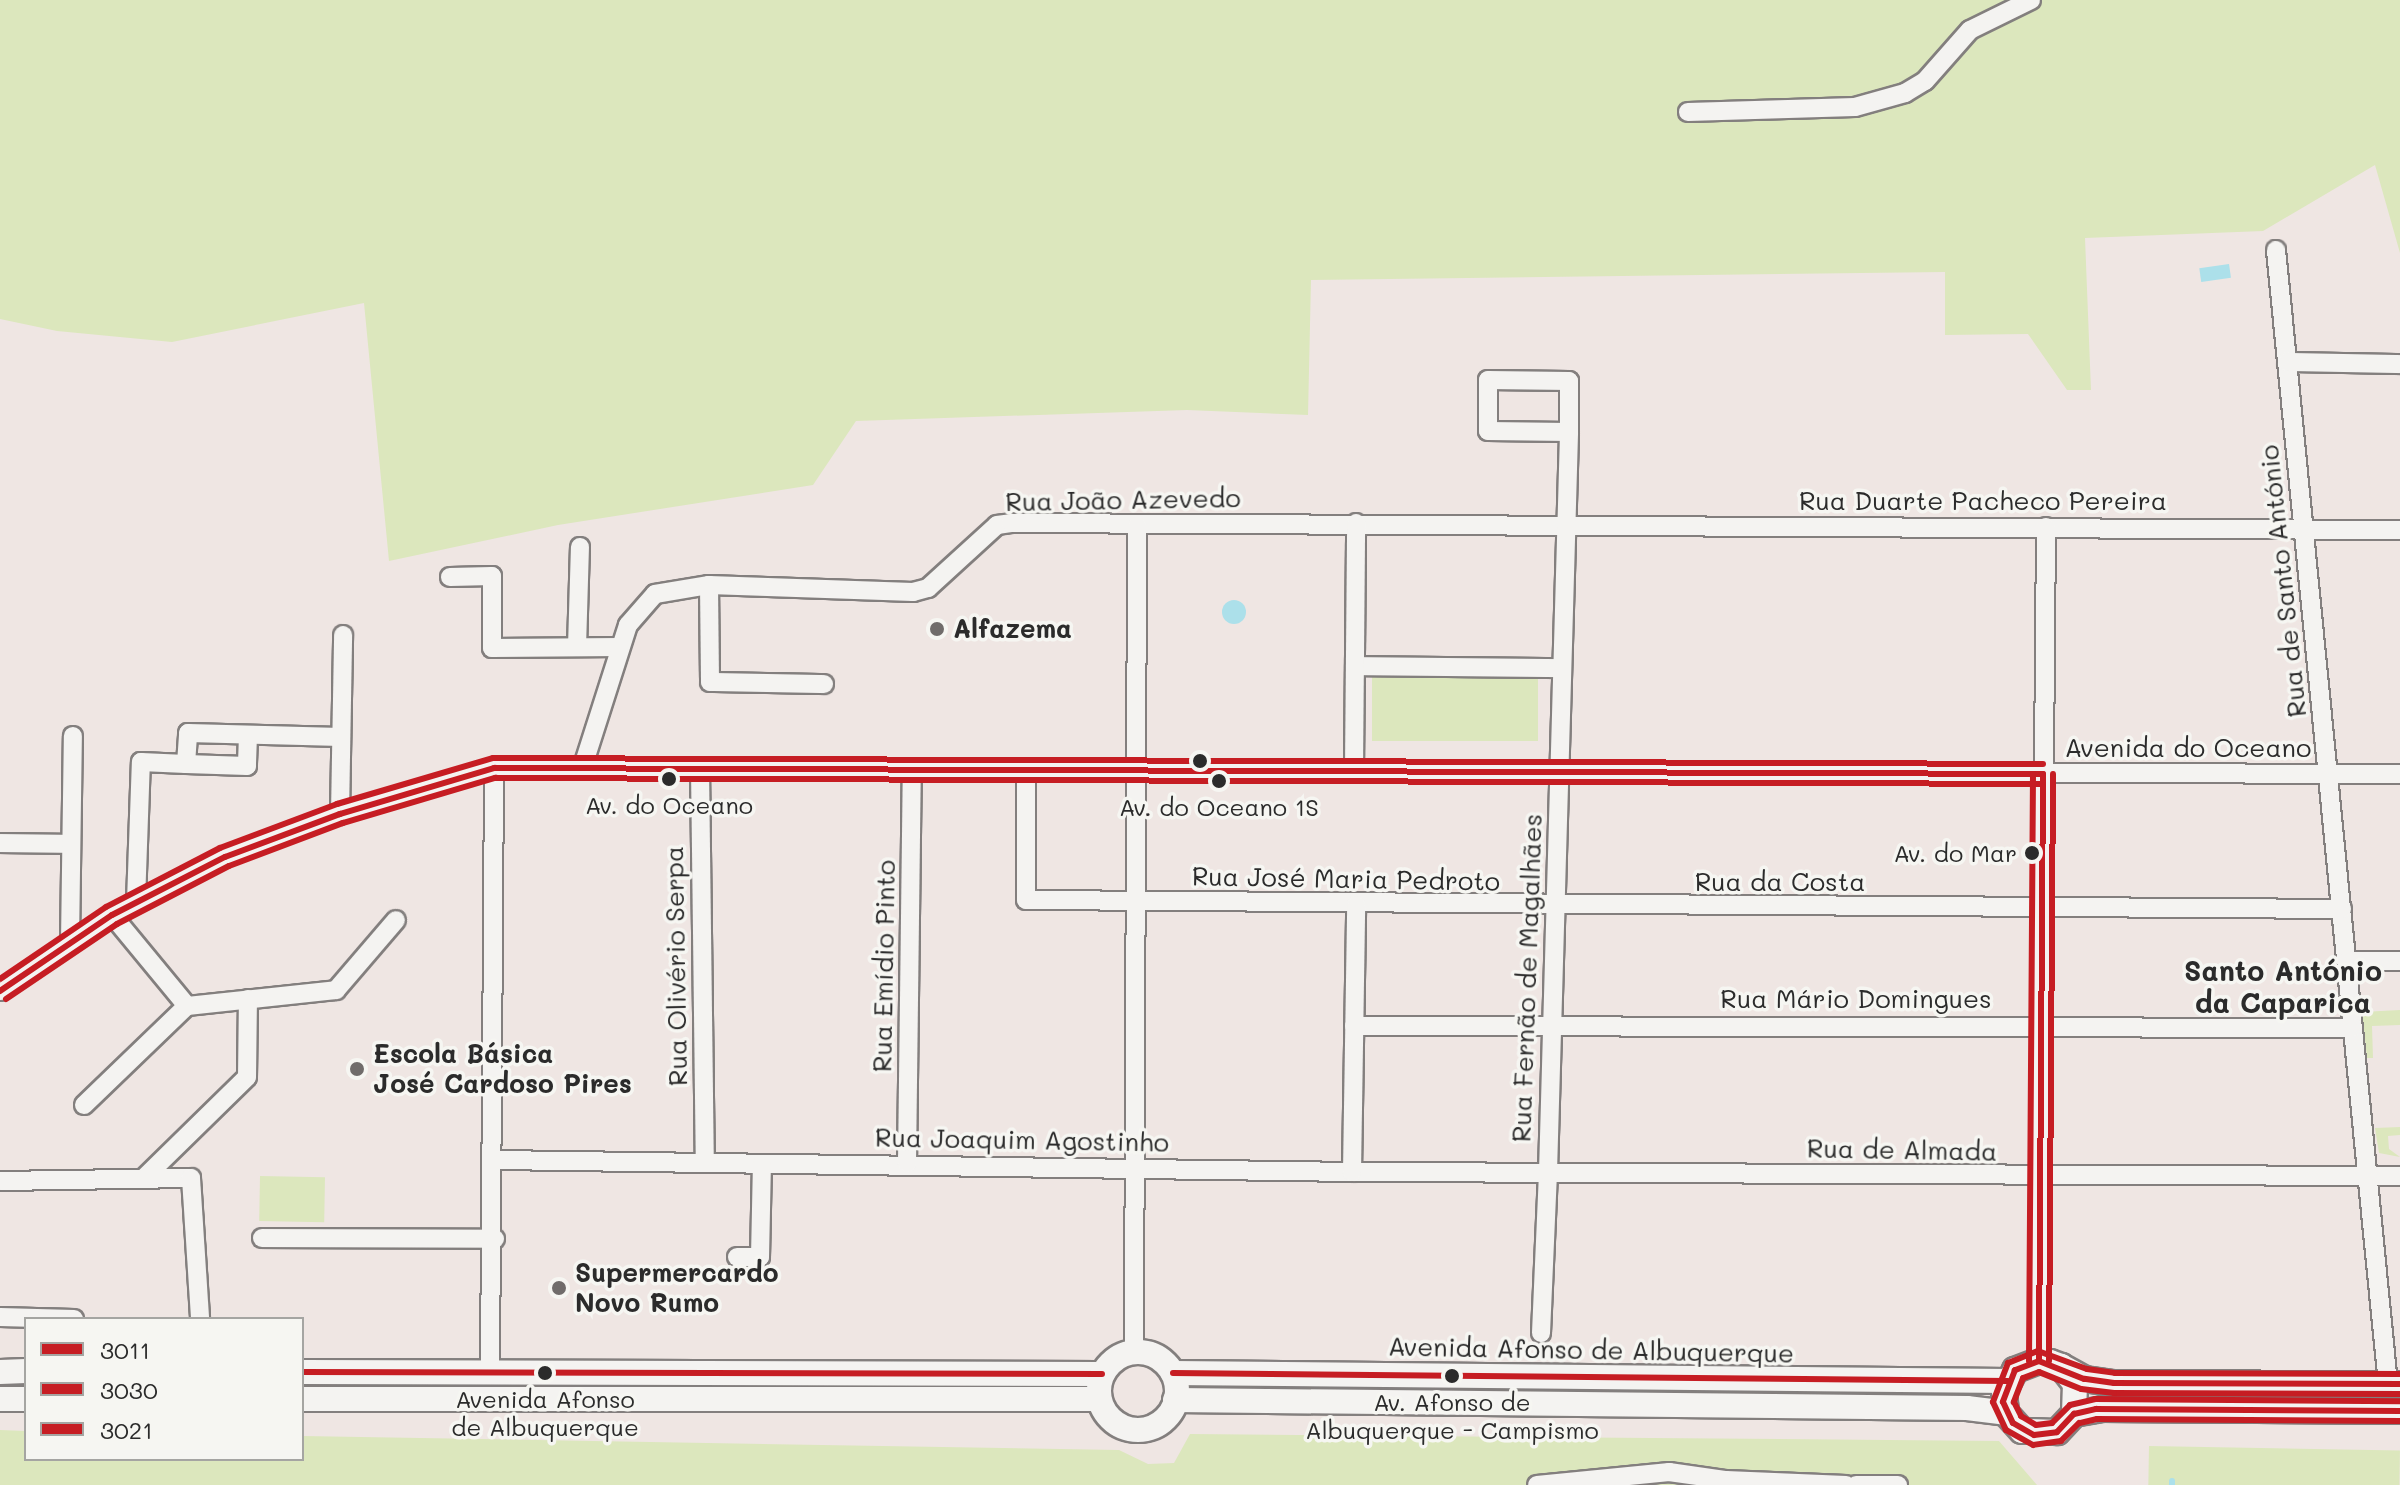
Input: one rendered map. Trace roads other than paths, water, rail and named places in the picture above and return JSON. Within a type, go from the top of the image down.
[{"type":"main road","points":[[1134,1351],[1164,1361],[1173,1373],[1175,1400],[1161,1421],[1139,1430],[1114,1421],[1101,1387],[1110,1362],[1134,1351]]},
{"type":"main road","points":[[2006,1413],[2008,1381],[2015,1370],[2050,1364],[2105,1383],[2394,1384]]},
{"type":"main road","points":[[2050,1364],[2075,1384],[2074,1414]]},
{"type":"main road","points":[[0,1372],[24,1371]]},
{"type":"main road","points":[[304,1372],[490,1372],[1101,1387]]},
{"type":"main road","name":"Avenida Afonso de Albuquerque","points":[[1173,1373],[2008,1381]]},
{"type":"main road","points":[[304,1399],[1101,1387]]},
{"type":"main road","points":[[0,1399],[24,1399]]},
{"type":"main road","name":"Avenida Afonso de Albuquerque","points":[[1175,1400],[1967,1408],[2006,1413],[2022,1431],[2034,1435],[2057,1432],[2074,1414],[2103,1409],[2400,1411]]},
{"type":"street","points":[[1688,112],[1855,107],[1905,93],[1925,81],[1970,30],[2031,0]]},
{"type":"street","name":"Rua de Santo António","points":[[2276,250],[2367,1176],[2394,1384]]},
{"type":"street","points":[[2287,362],[2400,364]]},
{"type":"street","name":"Rua Fernão de Magalhães","points":[[1541,1333],[1548,1172],[1569,432],[1569,381],[1488,380],[1488,431],[1569,432]]},
{"type":"street","points":[[1354,769],[1356,523]]},
{"type":"street","name":"Rua Duarte Pacheco Pereira","points":[[1566,523],[2400,530]]},
{"type":"street","name":"Rua João Azevedo","points":[[583,766],[620,647],[639,607],[655,594],[709,585],[913,592],[928,588],[997,525],[1566,523]]},
{"type":"street","points":[[1134,1351],[1137,526]]},
{"type":"street","points":[[2046,527],[2040,1177],[2050,1364]]},
{"type":"street","points":[[577,647],[580,547]]},
{"type":"street","points":[[450,577],[492,576],[492,648],[620,647]]},
{"type":"street","points":[[709,585],[710,682],[824,684]]},
{"type":"street","points":[[340,814],[343,635]]},
{"type":"street","points":[[1355,666],[1562,668]]},
{"type":"street","points":[[186,764],[188,733],[341,737]]},
{"type":"street","points":[[136,902],[141,762],[247,766],[248,735]]},
{"type":"street","points":[[70,942],[73,736]]},
{"type":"street","points":[[490,1372],[495,1239],[494,768]]},
{"type":"street","name":"Avenida do Oceano","points":[[0,991],[112,915],[225,857],[340,814],[494,768],[2400,774]]},
{"type":"street","name":"Rua Olivério Serpa","points":[[700,768],[705,1163]]},
{"type":"street","name":"Rua Emídio Pinto","points":[[907,1163],[912,770]]},
{"type":"street","name":"Rua José Maria Pedroto","points":[[1026,770],[1026,900],[1555,908]]},
{"type":"street","points":[[0,843],[71,844]]},
{"type":"street","points":[[1352,1172],[1356,905]]},
{"type":"street","name":"Rua da Costa","points":[[1555,908],[2342,909]]},
{"type":"street","points":[[112,915],[187,1006]]},
{"type":"street","points":[[84,1105],[187,1006],[336,990],[396,920]]},
{"type":"street","points":[[2347,961],[2400,961]]},
{"type":"street","points":[[144,1178],[247,1077],[248,999]]},
{"type":"street","name":"Rua Mário Domingues","points":[[1354,1026],[1552,1028],[2041,1024],[2353,1028]]},
{"type":"street","name":"Rua Joaquim Agostinho","points":[[495,1160],[1548,1172]]},
{"type":"street","points":[[737,1257],[760,1257],[762,1164]]},
{"type":"street","name":"Rua de Almada","points":[[1548,1172],[2040,1177],[2400,1176]]},
{"type":"street","points":[[0,1181],[191,1178],[200,1317]]},
{"type":"street","points":[[262,1238],[495,1239]]},
{"type":"street","points":[[0,1317],[24,1318]]},
{"type":"street","points":[[1537,1485],[1669,1472],[1726,1480],[1846,1485]]},
{"type":"street","points":[[1856,1485],[1898,1485]]},
{"type":"water","points":[[2229,264],[2231,278],[2201,282],[2199,268]]},
{"type":"water","points":[[1234,600],[1242,604],[1246,612],[1242,620],[1234,624],[1226,620],[1222,612],[1226,604]]},
{"type":"place","name":"Alfazema","points":[[937,629]]},
{"type":"place","name":"Av. do Oceano","points":[[669,779]]},
{"type":"place","name":"Av. do Oceano 1S","points":[[1219,781]]},
{"type":"place","name":"Av. do Mar","points":[[2032,853]]},
{"type":"place","name":"Escola Básica José Cardoso Pires","points":[[357,1069]]},
{"type":"place","name":"Supermercardo Novo Rumo","points":[[559,1288]]},
{"type":"place","name":"Avenida Afonso de Albuquerque","points":[[545,1373]]},
{"type":"place","name":"Av. Afonso de Albuquerque - Campismo","points":[[1452,1376]]},
{"type":"district","name":"Santo António da Caparica","points":[[2283,986]]}]
